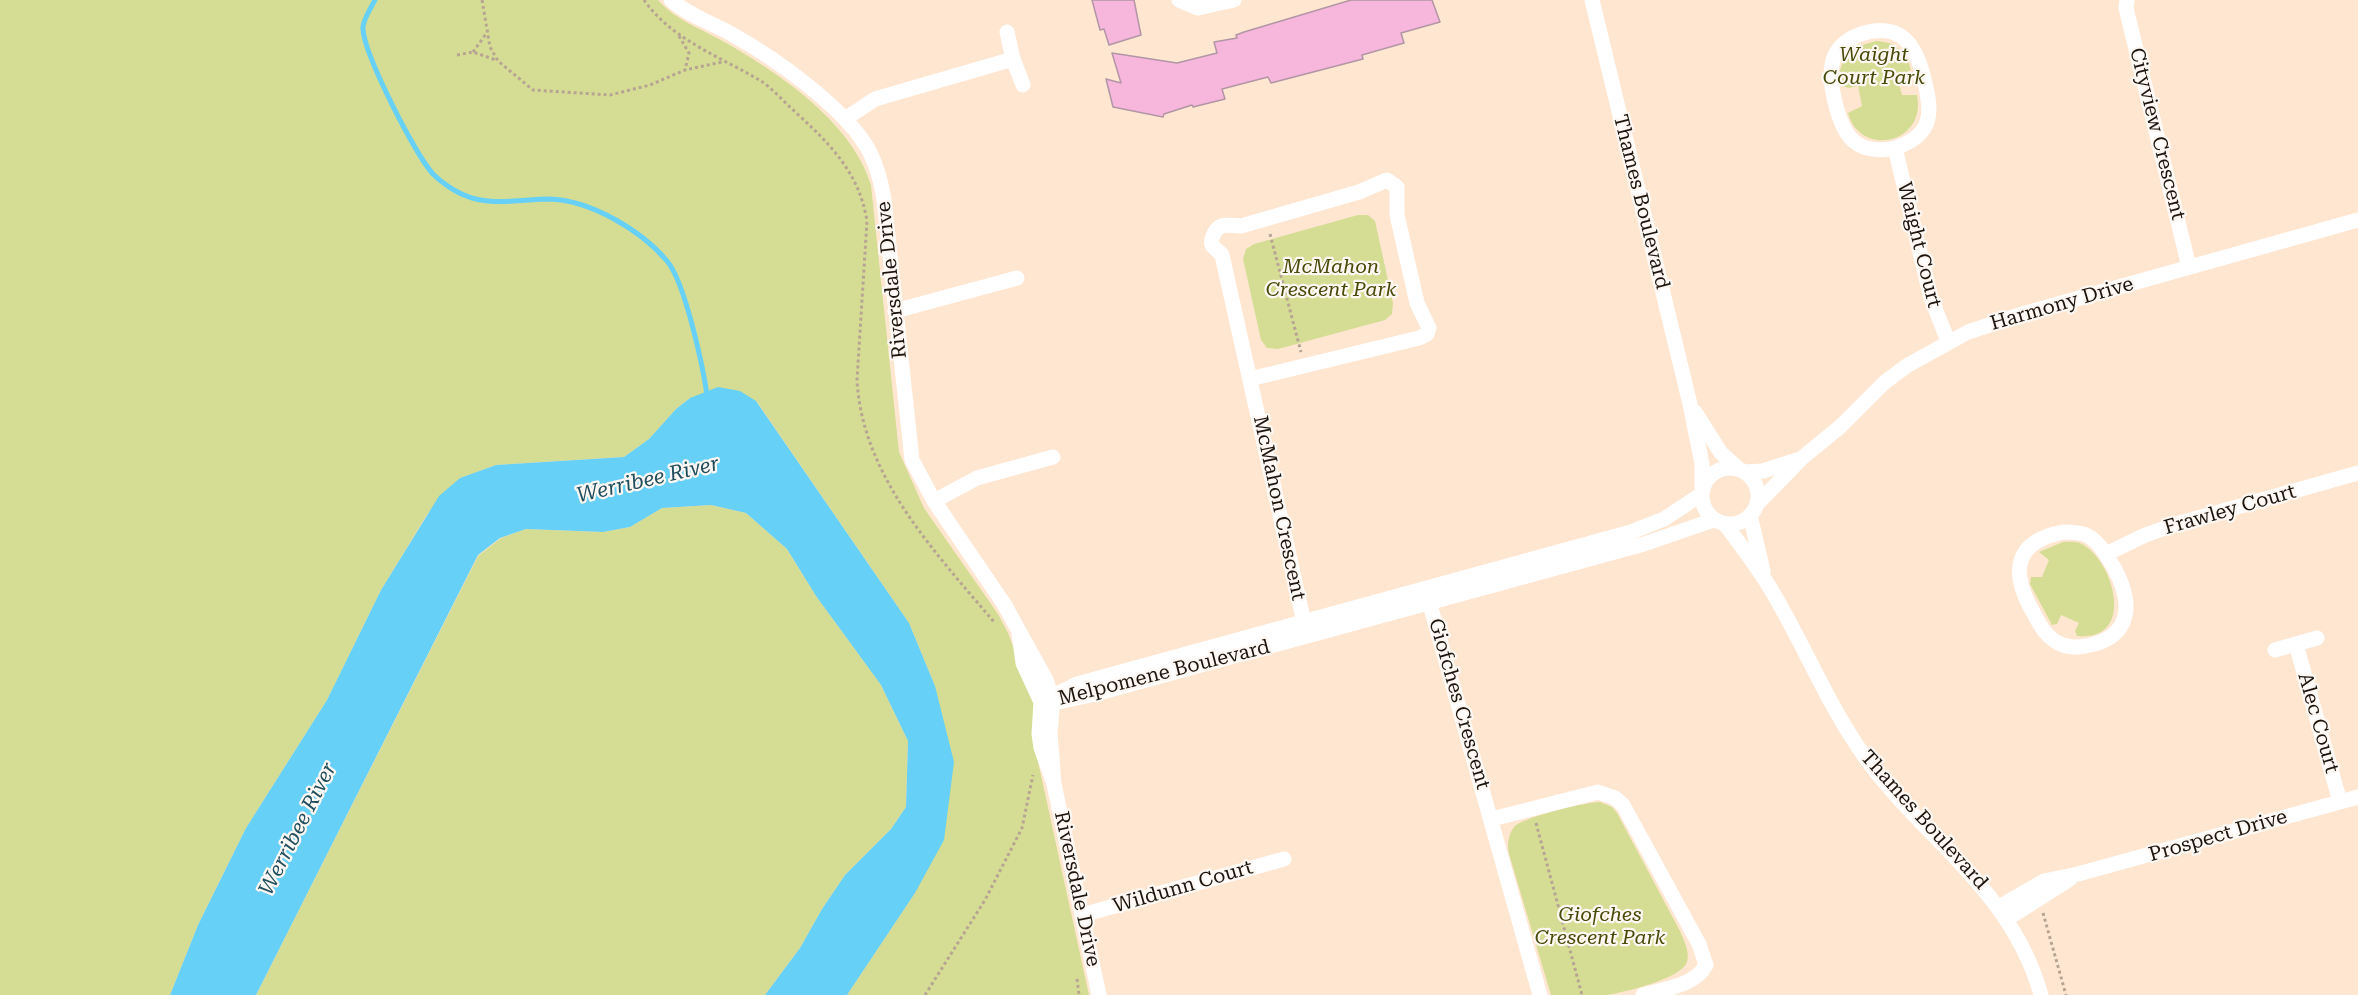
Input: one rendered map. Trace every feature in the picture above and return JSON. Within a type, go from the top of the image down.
[{"type":"street","name":"Riversdale Drive","points":[[671,0],[679,7],[735,36],[780,65],[845,119],[867,146],[880,178],[910,450],[921,479],[934,501],[1004,604],[1019,631],[1023,663],[1048,700],[1039,734],[1054,784],[1099,995]]},
{"type":"street","points":[[1179,0],[1198,8],[1234,0]]},
{"type":"street","name":"Thames Boulevard","points":[[1592,0],[1690,404],[1702,464],[1702,492]]},
{"type":"street","name":"Cityview Crescent","points":[[2127,0],[2126,8],[2189,267]]},
{"type":"street","points":[[1882,31],[1903,37],[1912,45],[1920,64],[1930,105],[1928,122],[1915,139],[1895,148],[1874,150],[1855,142],[1843,127],[1838,113],[1831,83],[1831,60],[1842,45],[1860,34],[1882,31]]},
{"type":"street","points":[[1007,32],[1013,59],[1023,85]]},
{"type":"street","points":[[845,119],[875,99],[1013,59]]},
{"type":"street","name":"Waight Court","points":[[1895,148],[1931,298],[1948,341]]},
{"type":"street","name":"McMahon Crescent","points":[[1250,379],[1419,338],[1427,334],[1429,328],[1417,303],[1397,215],[1397,187],[1387,180],[1359,192],[1241,226],[1229,224],[1220,226],[1214,232],[1211,241],[1212,246],[1222,255],[1305,629]]},
{"type":"street","name":"Harmony Drive","points":[[1753,509],[1802,458],[1841,426],[1885,382],[1915,360],[1948,341],[1992,323],[2358,220]]},
{"type":"street","points":[[895,311],[1017,278]]},
{"type":"street","name":"Thames Boulevard","points":[[1690,404],[1721,453],[1743,471]]},
{"type":"street","points":[[934,501],[977,478],[1053,457]]},
{"type":"street","name":"Harmony Drive","points":[[1743,471],[1764,471],[1802,458]]},
{"type":"street","points":[[1725,468],[1743,471],[1756,486],[1753,509],[1743,521],[1719,522],[1704,508],[1702,492],[1710,476],[1725,468]]},
{"type":"street","name":"Frawley Court","points":[[2106,554],[2143,536],[2173,525],[2358,473]]},
{"type":"street","name":"Melpomene Boulevard","points":[[1428,596],[1648,526],[1664,519],[1702,492]]},
{"type":"street","name":"Thames Boulevard","points":[[1753,509],[1767,584]]},
{"type":"street","name":"Thames Boulevard","points":[[1719,522],[1767,584],[1833,707],[1865,757],[1887,785],[1970,871],[2003,913],[2030,963],[2041,995]]},
{"type":"street","name":"Melpomene Boulevard","points":[[1048,700],[1077,684],[1644,544],[1719,522]]},
{"type":"street","points":[[2064,532],[2086,535],[2106,554],[2124,590],[2127,611],[2124,620],[2110,637],[2098,643],[2074,647],[2063,645],[2043,631],[2029,605],[2019,579],[2020,561],[2032,543],[2064,532]]},
{"type":"street","name":"Giofches Crescent","points":[[1428,596],[1540,995]]},
{"type":"street","points":[[2275,650],[2318,638]]},
{"type":"street","name":"Alec Court","points":[[2296,644],[2340,802]]},
{"type":"street","points":[[1492,819],[1598,792],[1616,798],[1629,815],[1699,944],[1706,965],[1703,971],[1690,981],[1643,995]]},
{"type":"street","name":"Prospect Drive","points":[[2003,913],[2044,881],[2078,874],[2358,796]]},
{"type":"street","name":"Wildunn Court","points":[[1082,915],[1284,859]]},
{"type":"street","name":"Prospect Drive","points":[[2003,913],[2037,899],[2078,874]]},
{"type":"path","points":[[482,0],[486,34],[498,61]]},
{"type":"path","points":[[473,52],[486,34]]},
{"type":"path","points":[[678,34],[689,53],[685,70]]},
{"type":"path","points":[[457,55],[473,52],[498,61],[533,90],[610,95],[650,85],[685,70],[724,62]]},
{"type":"path","points":[[1266,218],[1304,365]]},
{"type":"path","points":[[925,995],[985,900],[1022,828],[1035,770]]},
{"type":"path","points":[[1532,808],[1582,995]]},
{"type":"path","points":[[2037,899],[2066,995]]},
{"type":"green space","points":[[0,0],[658,0],[679,18],[764,66],[809,100],[847,140],[861,162],[871,185],[899,452],[924,508],[998,614],[1008,633],[1035,703],[1034,743],[1089,995],[847,995],[915,893],[935,686],[909,623],[757,402],[690,398],[676,409],[649,439],[624,457],[496,465],[460,478],[428,513],[381,590],[327,700],[246,828],[198,925],[170,995],[0,995]]},
{"type":"green space","name":"Waight Court Park","points":[[1876,41],[1889,43],[1903,53],[1911,70],[1897,76],[1902,95],[1917,95],[1917,112],[1912,125],[1903,134],[1891,139],[1878,140],[1865,136],[1855,127],[1848,113],[1862,106],[1858,86],[1849,88],[1842,86],[1840,70],[1845,56],[1859,46]]},
{"type":"green space","name":"McMahon Crescent Park","points":[[1358,215],[1368,215],[1375,221],[1393,303],[1392,314],[1385,320],[1278,349],[1267,348],[1261,340],[1243,259],[1246,249],[1254,244]]},
{"type":"green space","points":[[711,505],[746,513],[787,549],[816,596],[881,685],[908,741],[906,807],[891,829],[845,875],[800,948],[765,995],[256,995],[478,556],[501,538],[526,529],[603,532],[630,527],[662,508]]},
{"type":"green space","points":[[2063,542],[2080,543],[2094,553],[2110,583],[2114,599],[2113,614],[2107,627],[2096,635],[2077,636],[2075,631],[2079,623],[2061,615],[2057,624],[2052,625],[2030,584],[2031,577],[2042,577],[2049,560],[2039,552]]},
{"type":"green space","name":"Giofches Crescent Park","points":[[1600,802],[1612,807],[1617,813],[1680,931],[1687,950],[1687,962],[1683,968],[1664,979],[1626,991],[1607,995],[1551,995],[1509,854],[1509,837],[1514,827],[1529,819],[1569,807]]},
{"type":"water","name":"Werribee River","points":[[718,387],[740,391],[756,401],[909,623],[935,686],[954,762],[944,840],[915,893],[847,995],[765,995],[800,948],[845,875],[891,829],[906,807],[908,741],[881,685],[816,596],[787,549],[746,513],[711,505],[662,508],[630,527],[603,532],[526,529],[500,538],[478,555],[256,995],[170,995],[198,925],[246,828],[327,700],[381,590],[439,496],[460,478],[496,465],[624,457],[649,439],[676,409],[690,398]]},
{"type":"building","points":[[1092,0],[1134,0],[1141,35],[1109,45],[1104,29],[1100,30]]},
{"type":"building","points":[[1351,0],[1432,0],[1440,22],[1401,33],[1404,43],[1362,55],[1363,59],[1271,83],[1268,77],[1222,89],[1225,99],[1193,107],[1192,105],[1164,114],[1163,117],[1113,107],[1106,79],[1121,83],[1112,53],[1177,63],[1217,53],[1214,42],[1237,38],[1236,35],[1244,32]]},
{"type":"waterway","points":[[375,0],[363,26],[372,60],[415,148],[434,175],[452,189],[474,199],[495,202],[549,199],[581,205],[614,219],[643,238],[667,261],[674,272],[687,305],[707,395]]}]
